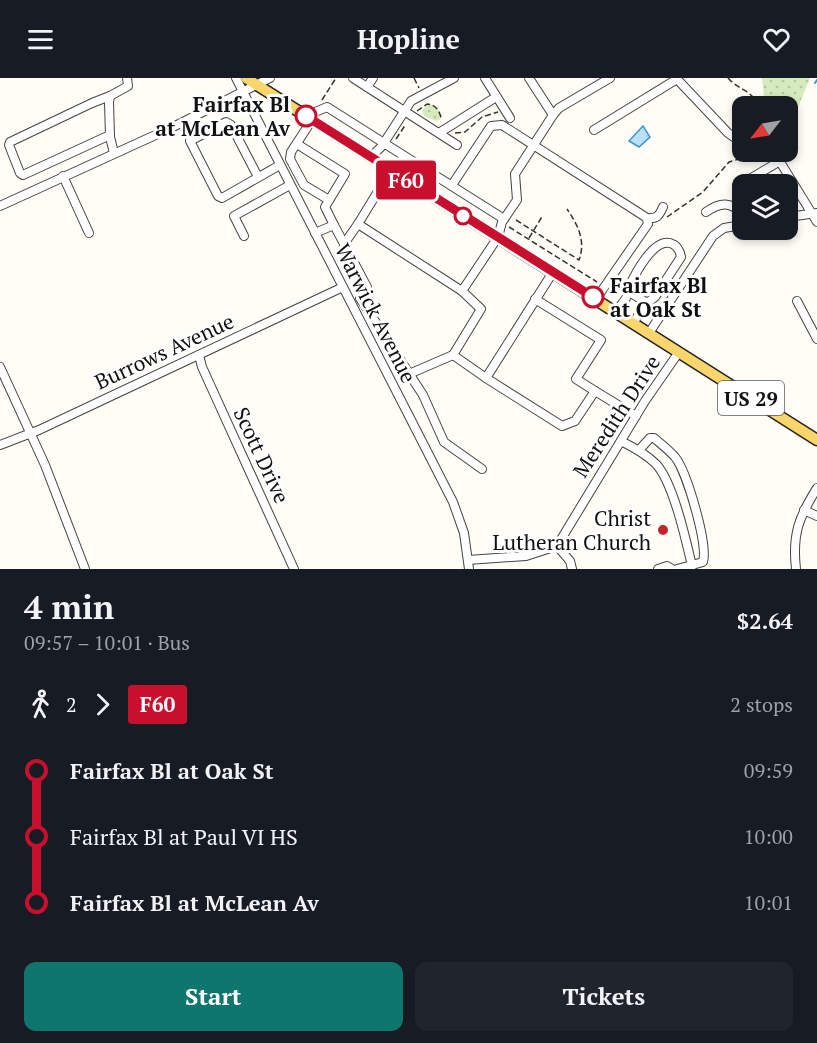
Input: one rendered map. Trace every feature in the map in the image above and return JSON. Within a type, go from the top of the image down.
[{"type":"main road","name":"US 29","points":[[246,78],[817,440]]},
{"type":"street","points":[[110,135],[23,174],[20,172],[9,145],[10,142],[128,86],[127,78]]},
{"type":"street","name":"Warwick Avenue","points":[[236,78],[453,502],[464,533],[469,565]]},
{"type":"street","points":[[0,206],[173,127],[270,78]]},
{"type":"street","points":[[352,78],[457,145]]},
{"type":"street","points":[[367,87],[373,78]]},
{"type":"street","points":[[371,157],[384,143],[411,101],[454,78]]},
{"type":"street","points":[[485,78],[510,118]]},
{"type":"street","points":[[462,291],[498,237],[504,219],[517,200],[515,174],[553,115],[559,108],[610,78]]},
{"type":"street","points":[[531,79],[553,115]]},
{"type":"street","points":[[594,130],[676,79],[732,136]]},
{"type":"street","points":[[110,96],[110,135],[114,153]]},
{"type":"street","points":[[439,132],[496,97]]},
{"type":"street","points":[[329,200],[304,185],[290,159],[309,118],[327,107],[504,219]]},
{"type":"street","points":[[258,177],[231,125],[226,122],[191,138],[190,141],[218,196],[222,198],[280,165]]},
{"type":"street","points":[[452,185],[491,126],[502,125],[647,218],[653,219],[659,216],[663,207]]},
{"type":"street","points":[[297,144],[345,174],[325,207],[367,287],[360,298],[423,395],[444,442],[482,469]]},
{"type":"street","points":[[758,174],[778,162]]},
{"type":"street","points":[[781,162],[814,213],[817,222]]},
{"type":"street","points":[[344,244],[392,170]]},
{"type":"street","points":[[63,176],[89,233]]},
{"type":"street","points":[[244,236],[234,216],[290,185]]},
{"type":"street","points":[[706,212],[716,206],[732,205]]},
{"type":"street","points":[[798,215],[814,213]]},
{"type":"street","points":[[596,299],[648,224],[647,218]]},
{"type":"street","points":[[358,224],[462,291],[481,309],[453,355],[409,374]]},
{"type":"street","points":[[315,233],[334,225]]},
{"type":"street","points":[[649,333],[715,234],[724,228],[732,227]]},
{"type":"street","points":[[615,312],[627,296],[650,252],[673,239],[681,257],[655,297],[647,303],[633,323]]},
{"type":"street","points":[[680,253],[698,261]]},
{"type":"street","points":[[486,378],[553,272]]},
{"type":"street","name":"Burrows Avenue","points":[[0,446],[31,434],[343,287]]},
{"type":"street","points":[[628,291],[647,303]]},
{"type":"street","points":[[535,299],[601,340],[576,379],[636,416]]},
{"type":"street","points":[[797,301],[817,339]]},
{"type":"street","name":"Meredith Drive","points":[[557,546],[636,416],[679,352]]},
{"type":"street","name":"Scott Drive","points":[[199,354],[202,367],[294,569]]},
{"type":"street","points":[[453,355],[562,426],[575,421],[595,391]]},
{"type":"street","points":[[0,367],[45,465],[85,569]]},
{"type":"street","points":[[639,450],[650,438],[654,438],[675,457],[683,470],[704,544],[703,562],[677,569]]},
{"type":"street","points":[[621,441],[639,450],[656,464],[666,478],[692,566]]},
{"type":"street","points":[[796,569],[795,536],[804,510],[817,488]]},
{"type":"street","points":[[804,510],[817,516]]},
{"type":"street","points":[[469,565],[526,556],[557,546],[570,561],[573,569]]},
{"type":"street","points":[[658,569],[667,566],[672,569]]},
{"type":"path","points":[[728,78],[752,96]]},
{"type":"path","points":[[662,222],[678,208],[703,192],[732,161]]},
{"type":"path","points":[[516,220],[579,260],[582,253],[582,239],[577,223],[567,209]]},
{"type":"path","points":[[528,239],[543,215]]},
{"type":"green space","points":[[762,78],[810,78],[798,107],[798,96],[764,96]]},
{"type":"green space","points":[[427,104],[437,108],[441,119],[436,121],[424,116],[422,111]]},
{"type":"water","points":[[643,126],[650,137],[639,147],[629,141]]},
{"type":"bus line","name":"F60","points":[[306,116],[593,297]]},
{"type":"place","name":"Fairfax Bl at McLean Av","points":[[306,116]]},
{"type":"place","name":"Fairfax Bl at Oak St","points":[[593,297]]},
{"type":"place","name":"Christ Lutheran Church","points":[[663,530]]}]
